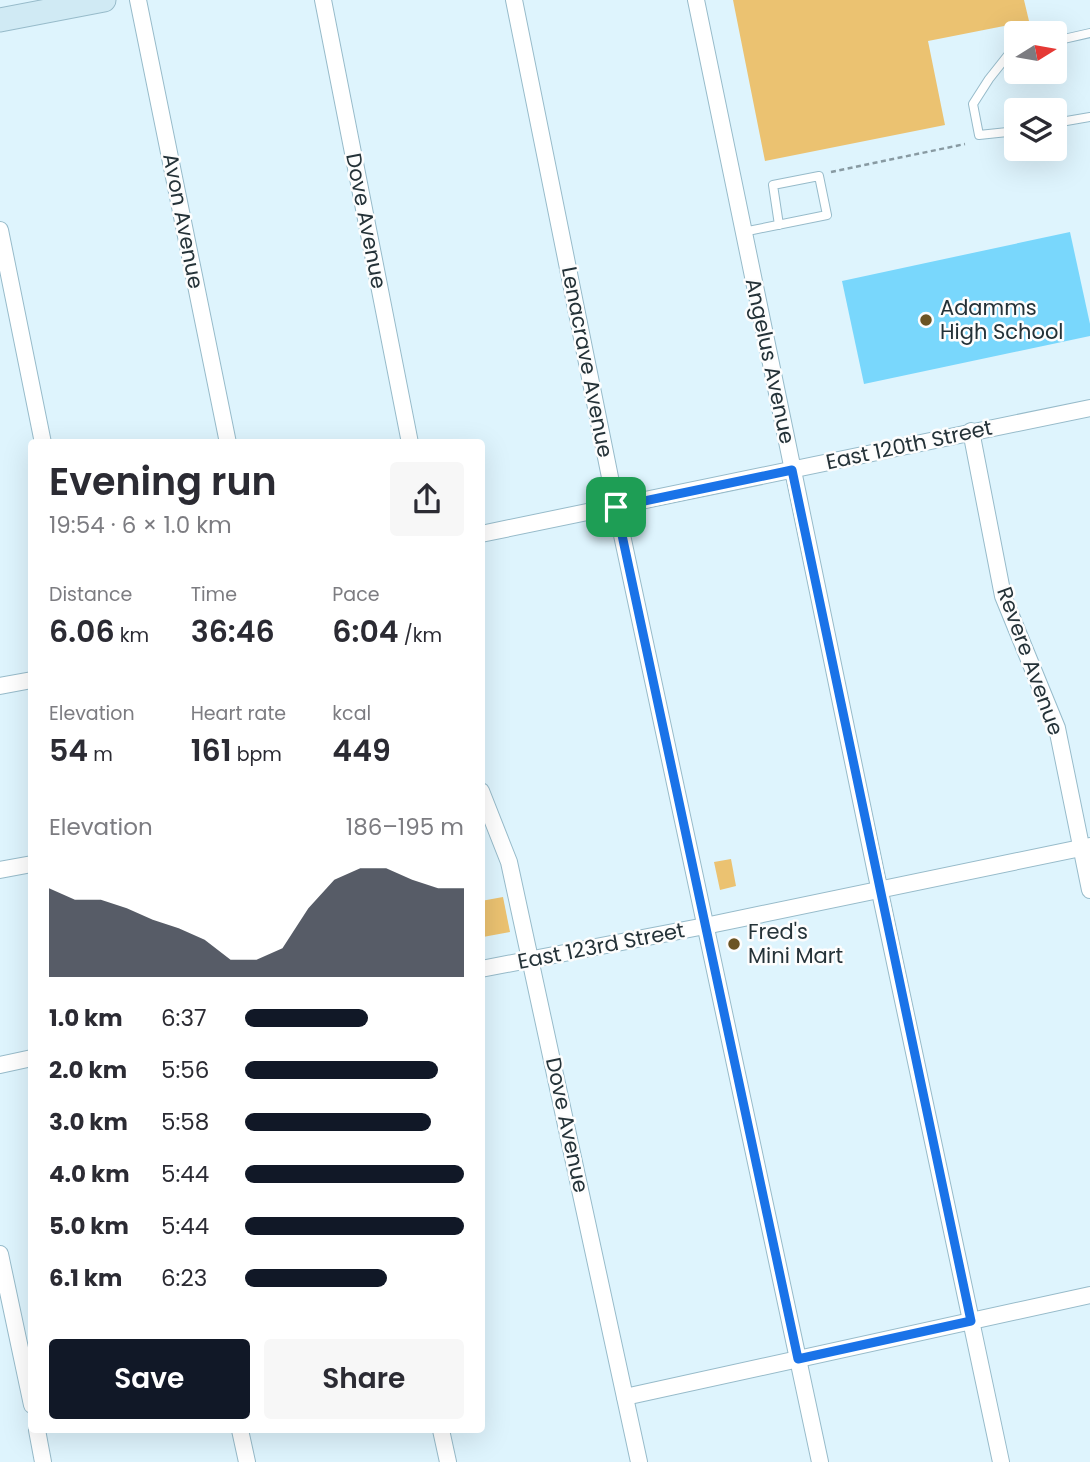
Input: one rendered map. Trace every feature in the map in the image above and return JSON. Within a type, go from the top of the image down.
[{"type":"main road","points":[[0,20],[104,0]]},
{"type":"street","name":"Avon Avenue","points":[[138,0],[227,439]]},
{"type":"street","name":"Dove Avenue","points":[[323,0],[409,439]]},
{"type":"street","name":"Lenacrave Avenue","points":[[514,0],[616,507],[820,1462]]},
{"type":"street","name":"Angelus Avenue","points":[[696,0],[879,888],[1001,1462]]},
{"type":"street","points":[[0,230],[42,439]]},
{"type":"street","name":"East 120th Street","points":[[485,533],[1090,408]]},
{"type":"street","name":"Revere Avenue","points":[[971,432],[1003,596],[1057,728],[1086,847],[1090,890]]},
{"type":"street","points":[[0,686],[28,681]]},
{"type":"street","name":"Dove Avenue","points":[[485,801],[509,862],[532,959],[639,1462]]},
{"type":"street","name":"East 123rd Street","points":[[485,968],[705,926],[1086,847]]},
{"type":"street","points":[[0,870],[28,865]]},
{"type":"street","points":[[0,1065],[28,1059]]},
{"type":"street","points":[[0,1254],[28,1386]]},
{"type":"street","points":[[625,1397],[1090,1295]]},
{"type":"street","points":[[38,1433],[43,1462]]},
{"type":"street","points":[[241,1433],[247,1462]]},
{"type":"street","points":[[442,1433],[447,1462]]},
{"type":"lane","points":[[1068,38],[1090,33]]},
{"type":"lane","points":[[1004,60],[973,104],[979,135],[1004,132]]},
{"type":"lane","points":[[1067,121],[1090,117]]},
{"type":"lane","points":[[743,232],[779,225],[827,215],[819,176],[773,185],[779,225]]},
{"type":"path","points":[[831,172],[965,144]]},
{"type":"shaded area","points":[[1070,232],[1090,324],[1090,336],[864,384],[842,281]]},
{"type":"building","points":[[733,0],[1024,0],[1029,21],[1004,21],[1004,26],[928,41],[945,125],[765,161]]},
{"type":"building","points":[[731,859],[736,886],[720,890],[714,862]]},
{"type":"building","points":[[503,897],[510,932],[485,937],[485,900]]},
{"type":"place","name":"Adamms High School","points":[[926,320]]},
{"type":"place","name":"Fred's Mini Mart","points":[[734,944]]},
{"type":"route","points":[[792,470],[971,1321],[798,1359],[616,507],[792,470]]}]
